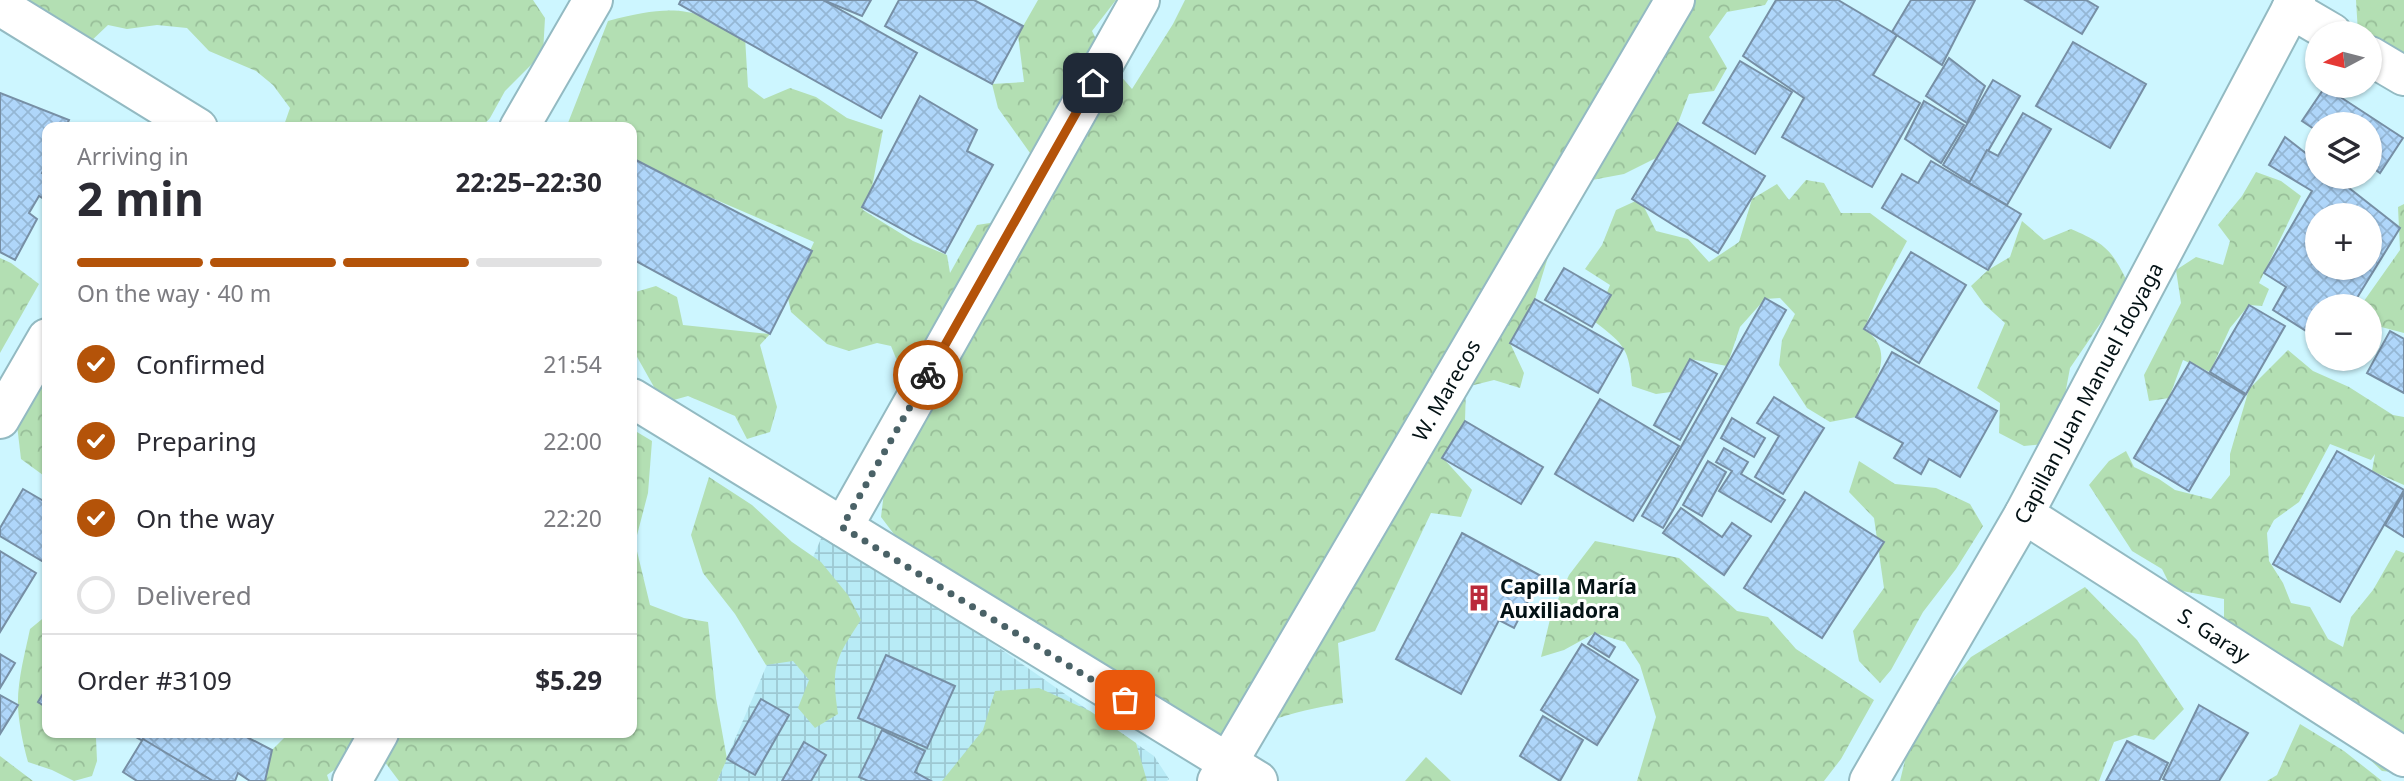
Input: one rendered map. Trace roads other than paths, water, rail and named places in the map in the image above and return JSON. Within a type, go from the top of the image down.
[{"type":"street","points":[[522,122],[593,0]]},
{"type":"street","points":[[842,527],[1140,0]]},
{"type":"street","name":"W. Marecos","points":[[1234,775],[1675,0]]},
{"type":"street","points":[[2293,5],[2315,21]]},
{"type":"street","name":"Capillan Juan Manuel Idoyaga","points":[[1869,781],[2024,514],[2293,5]]},
{"type":"street","points":[[0,6],[179,122]]},
{"type":"street","points":[[2382,63],[2404,76]]},
{"type":"street","points":[[0,419],[42,347]]},
{"type":"street","points":[[637,401],[1234,775]]},
{"type":"street","name":"S. Garay","points":[[2024,514],[2404,757]]},
{"type":"street","points":[[352,781],[376,738]]},
{"type":"place","name":"Capilla María Auxiliadora","points":[[1479,598]]}]
